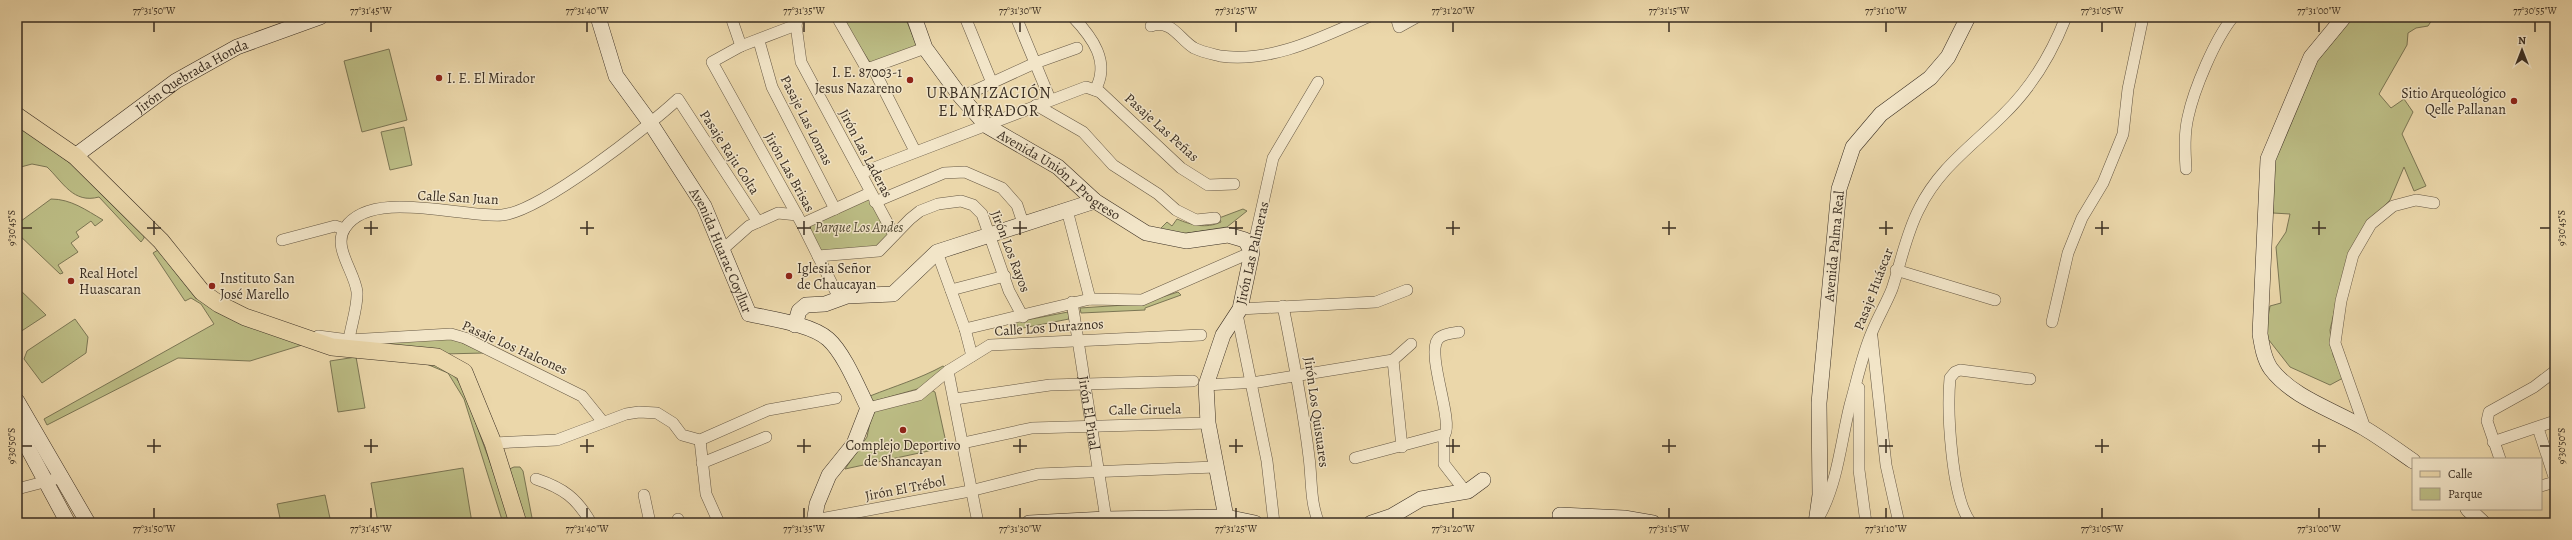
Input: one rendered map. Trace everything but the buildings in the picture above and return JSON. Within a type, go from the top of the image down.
[{"type":"main road","name":"Jirón Quebrada Honda","points":[[75,156],[176,80],[237,47],[320,17]]},
{"type":"main road","name":"Avenida Huarac Coyllur","points":[[598,17],[616,76],[651,124],[704,206],[749,314],[795,325],[828,338],[839,353],[868,408]]},
{"type":"main road","name":"Avenida Unión y Progreso","points":[[914,17],[925,48],[961,97],[988,126],[1058,167],[1095,201],[1146,233],[1186,241],[1228,235],[1245,240],[1252,252]]},
{"type":"main road","name":"Avenida Palma Real","points":[[1816,523],[1820,495],[1819,403],[1838,188],[1853,147],[1881,114],[1930,78],[1948,56],[1968,17]]},
{"type":"main road","points":[[2344,17],[2311,57],[2268,158],[2260,334],[2263,352],[2271,369],[2285,383],[2307,398],[2365,428],[2412,460]]},
{"type":"main road","points":[[17,116],[75,156],[160,241],[202,292],[245,317],[279,330],[332,347],[440,358],[464,372],[493,443],[518,523]]},
{"type":"main road","points":[[795,325],[802,308],[806,305],[825,304],[839,298],[893,294],[937,252],[991,233],[1095,201]]},
{"type":"main road","name":"Jirón Las Palmeras","points":[[1226,520],[1199,383],[1223,335],[1239,311],[1252,252]]},
{"type":"main road","points":[[18,407],[63,477],[88,523]]},
{"type":"main road","points":[[814,522],[817,504],[829,475],[854,444],[868,408]]},
{"type":"main road","points":[[17,428],[68,523]]},
{"type":"main road","points":[[1370,523],[1392,516],[1421,499],[1465,491],[1483,480]]},
{"type":"main road","points":[[2469,510],[2483,523]]},
{"type":"main road","points":[[1560,514],[1624,518],[1652,523]]},
{"type":"main road","points":[[1029,523],[1226,520],[1255,523]]},
{"type":"street","points":[[731,17],[741,46],[759,41],[797,21]]},
{"type":"street","points":[[837,17],[865,66],[873,68],[925,48]]},
{"type":"street","points":[[965,17],[992,83]]},
{"type":"street","points":[[1016,17],[1050,99]]},
{"type":"street","points":[[861,173],[915,151],[988,126],[1050,99],[1086,87],[1095,90],[1101,74],[1101,60],[1094,40],[1073,17]]},
{"type":"street","points":[[1151,26],[1168,26],[1188,44],[1201,51],[1220,56],[1245,56],[1289,50],[1368,17]]},
{"type":"street","points":[[1396,17],[1399,27],[1417,17]]},
{"type":"street","name":"Pasaje Huáscar","points":[[1816,523],[1825,506],[1837,472],[1843,434],[1859,371],[1872,332],[1892,287],[1896,270],[1919,208],[1945,168],[2003,115],[2024,92],[2046,60],[2066,17]]},
{"type":"street","points":[[2052,322],[2068,253],[2082,218],[2103,183],[2123,134],[2128,89],[2143,17]]},
{"type":"street","points":[[2186,169],[2185,146],[2188,117],[2210,57],[2233,17]]},
{"type":"street","name":"Jirón Las Laderas","points":[[797,21],[801,62],[861,173],[872,197],[894,235]]},
{"type":"street","name":"Pasaje Las Lomas","points":[[759,41],[772,87],[835,209]]},
{"type":"street","name":"Jirón Las Brisas","points":[[741,46],[712,62],[800,219],[839,298]]},
{"type":"street","points":[[961,97],[1035,63],[1077,48]]},
{"type":"street","points":[[873,68],[915,151]]},
{"type":"street","name":"Jirón Las Palmeras","points":[[1252,252],[1273,158],[1318,82]]},
{"type":"street","name":"Pasaje Las Peñas","points":[[1095,90],[1100,92],[1124,113],[1181,168],[1208,185],[1234,184]]},
{"type":"street","name":"Calle San Juan","points":[[344,229],[360,214],[376,209],[432,209],[502,215],[517,211],[566,184],[651,124],[678,99]]},
{"type":"street","name":"Pasaje Raju Colta","points":[[678,99],[758,222]]},
{"type":"street","points":[[1036,105],[1083,132],[1113,165],[1158,194],[1176,210],[1196,220],[1215,218]]},
{"type":"street","points":[[722,250],[749,226],[778,213],[800,219],[944,173],[966,172],[1002,188],[1017,205],[1023,223]]},
{"type":"street","points":[[2365,428],[2334,343],[2341,301],[2353,255],[2371,224],[2393,206],[2416,200],[2434,203]]},
{"type":"street","name":"Jirón Los Rayos","points":[[818,256],[879,251],[920,211],[938,204],[961,201],[973,204],[982,214],[991,233],[1009,291],[1023,317]]},
{"type":"street","points":[[1067,210],[1090,299]]},
{"type":"street","points":[[282,240],[335,226],[344,229],[341,242],[357,292],[349,340]]},
{"type":"street","points":[[937,252],[965,329],[972,356]]},
{"type":"street","points":[[965,329],[1023,317],[1072,302],[1090,299],[1142,300],[1252,252]]},
{"type":"street","points":[[1896,270],[1995,300]]},
{"type":"street","points":[[951,290],[1005,276]]},
{"type":"street","points":[[1274,523],[1267,461],[1251,383],[1239,311],[1283,306],[1376,302],[1407,290]]},
{"type":"street","name":"Jirón El Pinal","points":[[1072,302],[1080,340],[1106,521]]},
{"type":"street","name":"Jirón Los Quisuares","points":[[1283,306],[1297,375],[1309,458],[1314,512],[1319,523]]},
{"type":"street","name":"Pasaje Los Halcones","points":[[279,330],[349,340],[451,334],[465,338],[582,396],[603,422]]},
{"type":"street","points":[[1459,332],[1441,336],[1436,344],[1438,388],[1448,429],[1444,435],[1444,464],[1465,491]]},
{"type":"street","points":[[1872,332],[1886,465],[1899,523]]},
{"type":"street","name":"Calle Los Duraznos","points":[[868,408],[919,395],[948,371],[990,345],[1201,335]]},
{"type":"street","points":[[955,399],[1050,385],[1086,382],[1251,383],[1393,360],[1411,344]]},
{"type":"street","points":[[1393,360],[1402,447]]},
{"type":"street","points":[[1971,523],[1967,518],[1960,497],[1955,472],[1949,384],[1952,374],[1960,370],[2030,379]]},
{"type":"street","points":[[948,371],[964,443],[970,491],[978,523]]},
{"type":"street","points":[[1859,371],[1859,470],[1866,523]]},
{"type":"street","points":[[2500,458],[2493,442],[2487,420],[2489,412],[2534,387],[2555,371]]},
{"type":"street","points":[[493,443],[557,440],[603,422],[639,412],[657,413],[673,423],[682,435],[700,440],[768,410],[836,398]]},
{"type":"street","points":[[2493,442],[2555,421]]},
{"type":"street","name":"Calle Ciruela","points":[[964,443],[1032,428],[1093,425],[1208,424]]},
{"type":"street","points":[[2538,428],[2555,481],[2542,486]]},
{"type":"street","points":[[1355,458],[1444,435]]},
{"type":"street","points":[[702,463],[723,456],[746,443],[766,437]]},
{"type":"street","points":[[700,440],[706,494],[719,523]]},
{"type":"street","name":"Jirón El Trébol","points":[[814,522],[970,491],[1038,474],[1215,467]]},
{"type":"street","points":[[17,489],[63,477]]},
{"type":"street","points":[[536,479],[558,486],[580,504],[591,523]]},
{"type":"street","points":[[644,495],[650,523]]},
{"type":"green space","points":[[841,17],[905,17],[917,46],[871,64]]},
{"type":"green space","points":[[2347,17],[2434,17],[2428,26],[2416,28],[2408,33],[2407,45],[2379,94],[2391,108],[2404,99],[2413,112],[2402,134],[2426,186],[2414,191],[2404,167],[2390,200],[2363,229],[2339,291],[2330,330],[2333,355],[2343,378],[2330,385],[2290,367],[2265,335],[2270,306],[2281,303],[2276,247],[2286,232],[2290,214],[2273,213],[2273,165],[2278,139],[2293,102],[2303,84]]},
{"type":"green space","points":[[389,49],[407,120],[362,132],[344,61]]},
{"type":"green space","points":[[17,124],[78,169],[144,233],[144,238],[141,242],[99,197],[90,198],[75,195],[47,167],[32,164],[17,168]]},
{"type":"green space","points":[[404,127],[412,165],[390,170],[381,132]]},
{"type":"green space","name":"Parque Los Andes","points":[[868,197],[891,235],[879,247],[821,253],[806,224]]},
{"type":"green space","points":[[51,199],[58,199],[72,203],[103,220],[95,226],[91,221],[76,232],[79,237],[71,243],[78,252],[58,265],[63,273],[60,274],[17,233],[17,224]]},
{"type":"green space","points":[[1243,209],[1247,211],[1227,227],[1181,234],[1159,230],[1167,222],[1172,226],[1177,219],[1204,226],[1215,224],[1221,222],[1219,218]]},
{"type":"green space","points":[[158,250],[204,303],[302,345],[250,361],[178,358],[47,425],[44,419],[214,324],[201,304],[191,298],[185,301],[153,253]]},
{"type":"green space","points":[[17,287],[46,315],[17,334]]},
{"type":"green space","points":[[1178,292],[1181,295],[1145,308],[1145,310],[1081,313],[1080,308],[1140,304]]},
{"type":"green space","points":[[1068,312],[1069,319],[1018,329],[1016,322]]},
{"type":"green space","points":[[75,319],[88,337],[86,353],[42,383],[24,359],[27,351]]},
{"type":"green space","points":[[313,336],[454,339],[484,353],[443,354]]},
{"type":"green space","points":[[356,357],[365,408],[338,412],[330,361]]},
{"type":"green space","points":[[417,360],[431,362],[444,368],[459,382],[463,388],[512,523],[503,523],[464,399],[448,373]]},
{"type":"green space","points":[[943,366],[946,368],[921,388],[871,402],[870,396],[916,379]]},
{"type":"green space","points":[[931,390],[935,392],[947,447],[845,469],[867,437],[872,412]]},
{"type":"green space","points":[[514,467],[520,467],[523,471],[533,523],[523,523],[507,470]]},
{"type":"green space","points":[[463,468],[472,523],[378,523],[371,483]]},
{"type":"green space","points":[[325,495],[331,523],[281,523],[277,504]]},
{"type":"green space","points":[[2408,520],[2538,523],[2396,523]]},
{"type":"place","name":"I. E. El Mirador","points":[[439,78]]},
{"type":"place","name":"I. E. 87003-1 Jesus Nazareno","points":[[910,80]]},
{"type":"place","name":"Sitio Arqueológico Qelle Pallanan","points":[[2514,101]]},
{"type":"place","name":"Iglesia Señor de Chaucayan","points":[[789,276]]},
{"type":"place","name":"Real Hotel Huascaran","points":[[71,281]]},
{"type":"place","name":"Instituto San José Marello","points":[[212,286]]},
{"type":"place","name":"Complejo Deportivo de Shancayan","points":[[903,430]]},
{"type":"district","name":"URBANIZACIÓN EL MIRADOR","points":[[989,101]]}]
